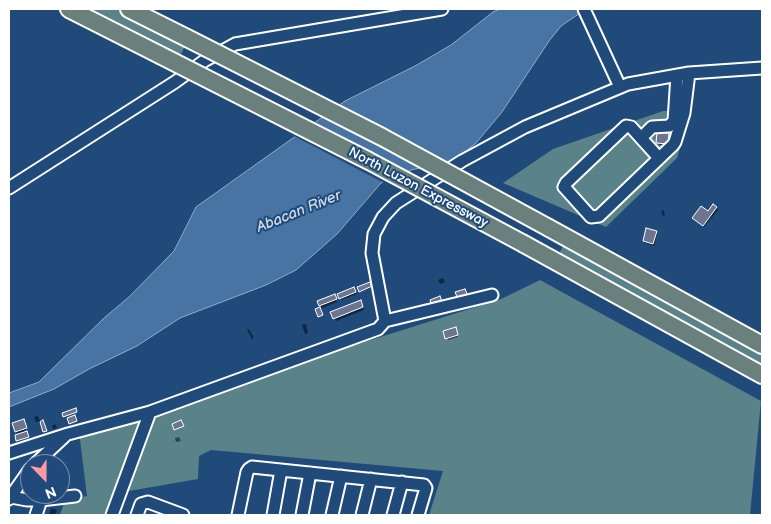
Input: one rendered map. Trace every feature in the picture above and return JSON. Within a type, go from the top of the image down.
[{"type":"highway","name":"North Luzon Expressway","points":[[69,9],[369,161],[762,375]]},
{"type":"highway","name":"North Luzon Expressway","points":[[129,9],[382,137],[762,345]]},
{"type":"street","points":[[9,188],[175,82],[204,61],[235,44],[442,9]]},
{"type":"street","points":[[584,9],[617,82]]},
{"type":"street","points":[[385,321],[372,254],[374,234],[383,216],[396,203],[462,161],[525,127],[617,82],[628,84],[689,73],[762,68]]},
{"type":"street","points":[[659,158],[631,127],[624,127],[564,187],[591,217],[596,217],[673,145],[677,139],[684,113],[689,73]]},
{"type":"street","points":[[641,138],[652,127],[669,126],[674,121],[677,75]]},
{"type":"street","points":[[9,453],[68,434],[150,412],[378,329],[385,321],[492,295]]},
{"type":"street","points":[[112,515],[150,412]]},
{"type":"street","points":[[46,454],[68,434]]},
{"type":"street","points":[[238,515],[249,469],[252,467],[426,486],[418,515]]},
{"type":"street","points":[[273,515],[281,470]]},
{"type":"street","points":[[302,515],[310,473]]},
{"type":"street","points":[[332,515],[341,476]]},
{"type":"street","points":[[362,515],[371,479]]},
{"type":"street","points":[[393,515],[402,482]]},
{"type":"street","points":[[10,498],[20,484]]},
{"type":"street","points":[[70,497],[75,496]]},
{"type":"street","points":[[137,515],[141,504],[144,502],[183,515]]},
{"type":"green space","points":[[82,9],[116,9],[186,43],[180,57]]},
{"type":"green space","points":[[691,110],[677,158],[606,227],[503,183],[553,149],[663,111]]},
{"type":"green space","points":[[565,242],[762,350],[762,368],[558,256]]},
{"type":"green space","points":[[540,280],[761,401],[750,515],[429,515],[443,471],[211,450],[199,456],[198,479],[129,491],[119,515],[60,515],[64,504],[70,504],[70,499],[87,496],[79,432],[501,299]]},
{"type":"water","name":"Abacan River","points":[[500,9],[586,9],[561,26],[502,112],[476,143],[455,160],[411,170],[381,183],[337,234],[296,270],[266,285],[180,318],[137,346],[89,369],[54,389],[9,407],[9,393],[39,382],[104,318],[129,297],[174,251],[196,207],[345,101],[415,66],[451,45],[493,12]]},
{"type":"pier","points":[[307,124],[405,176],[386,184],[292,135]]},
{"type":"building","points":[[657,132],[669,133],[668,144],[656,143]]},
{"type":"building","points":[[713,204],[717,207],[703,226],[692,218],[701,206],[708,211]]},
{"type":"building","points":[[646,228],[657,231],[653,244],[643,241]]},
{"type":"building","points":[[370,282],[372,286],[359,292],[357,287]]},
{"type":"building","points":[[354,287],[356,292],[339,299],[337,294]]},
{"type":"building","points":[[465,289],[469,298],[459,302],[455,292]]},
{"type":"building","points":[[335,294],[337,299],[319,306],[317,301]]},
{"type":"building","points":[[440,296],[443,304],[433,308],[430,300]]},
{"type":"building","points":[[361,300],[363,307],[333,319],[330,312]]},
{"type":"building","points":[[320,307],[323,315],[318,317],[315,309]]},
{"type":"building","points":[[456,327],[458,335],[445,339],[443,331]]},
{"type":"building","points":[[76,408],[77,412],[63,417],[62,413]]},
{"type":"building","points":[[75,415],[77,421],[69,424],[67,418]]},
{"type":"building","points":[[24,419],[27,428],[15,432],[12,423]]},
{"type":"building","points":[[43,420],[47,431],[43,432],[40,422]]},
{"type":"building","points":[[181,420],[184,426],[174,430],[172,424]]},
{"type":"building","points":[[27,431],[29,437],[16,441],[15,435]]}]
